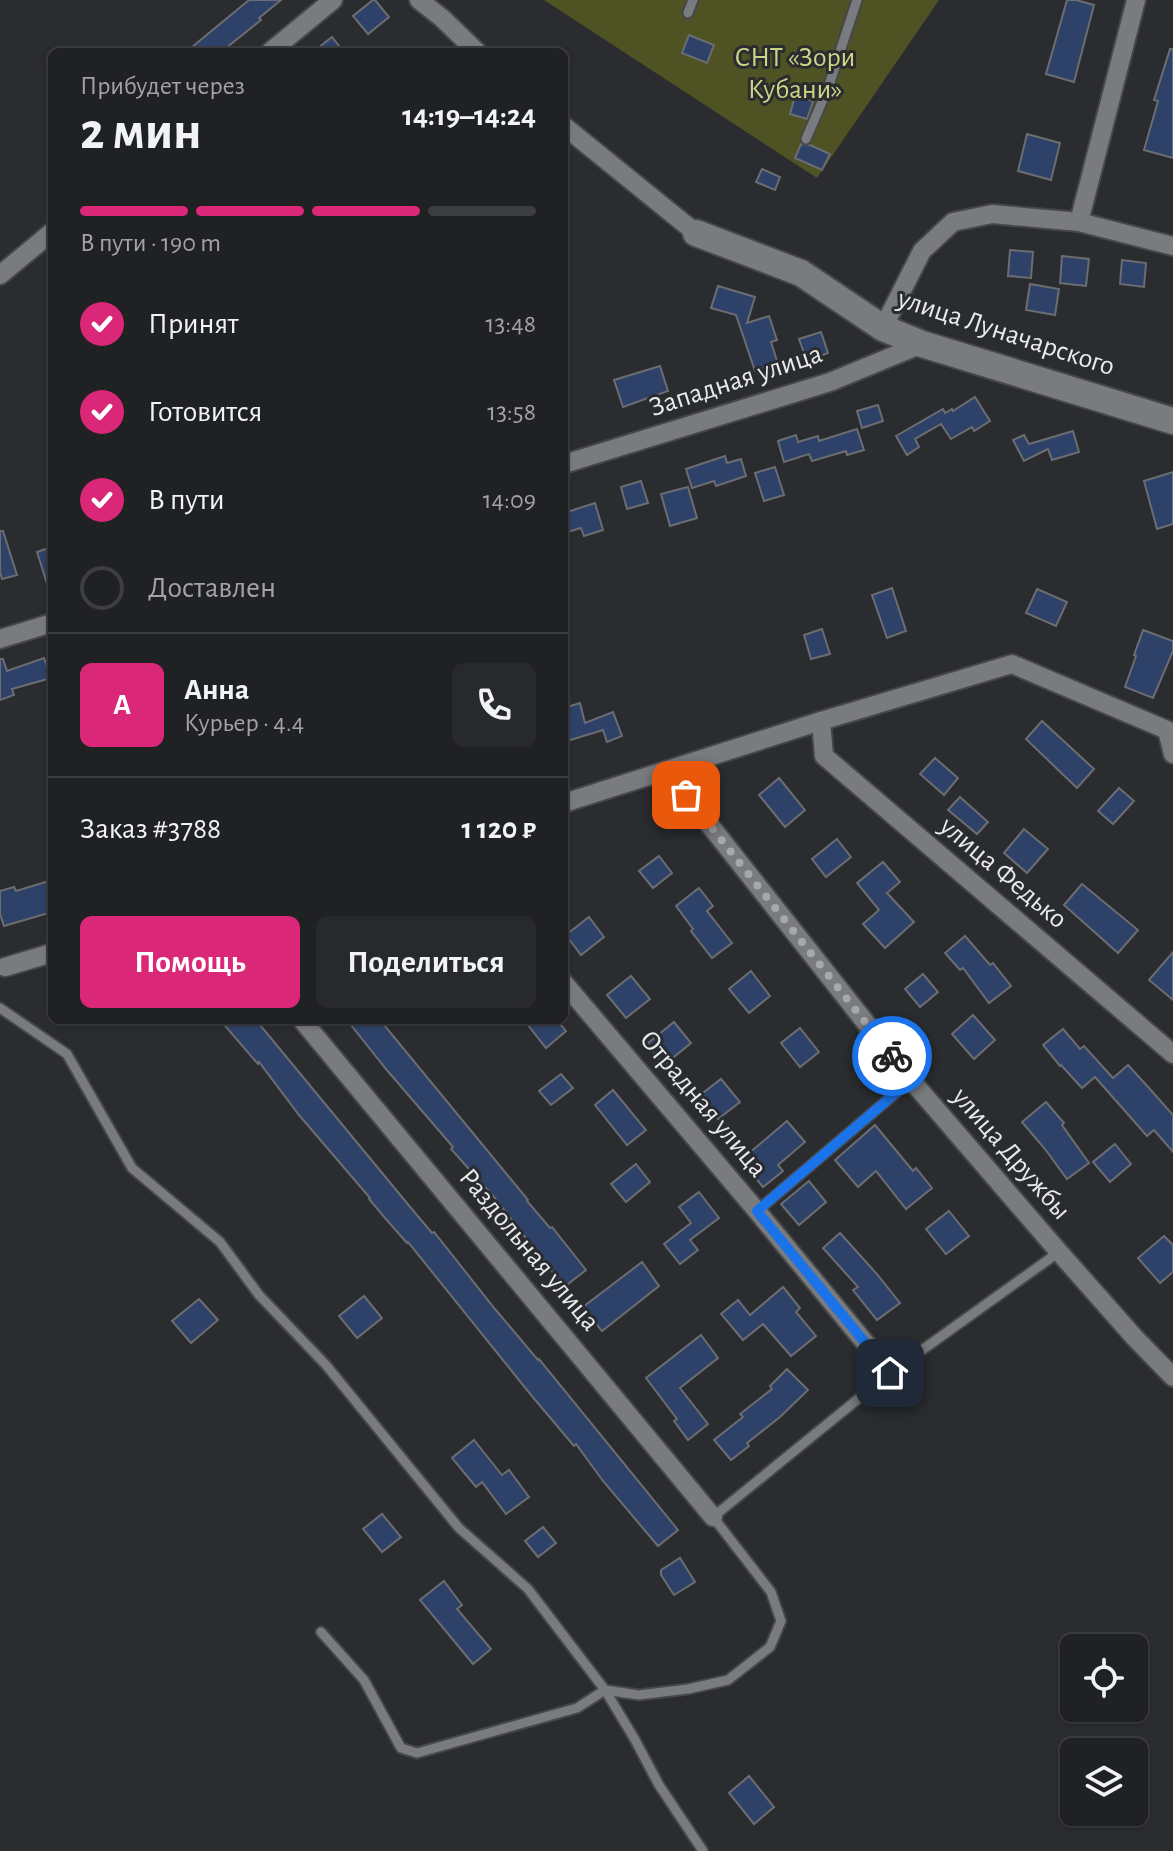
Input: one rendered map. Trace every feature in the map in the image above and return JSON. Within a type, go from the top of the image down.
[{"type":"street","points":[[275,48],[333,0]]},
{"type":"street","points":[[419,0],[473,48]]},
{"type":"street","points":[[1079,222],[1136,0]]},
{"type":"street","points":[[568,129],[696,233]]},
{"type":"street","points":[[883,328],[922,251],[953,222],[992,214],[1079,222],[1173,246]]},
{"type":"street","name":"улица Луначарского","points":[[696,233],[801,273],[883,328],[922,344],[1173,421]]},
{"type":"street","points":[[0,275],[48,235]]},
{"type":"street","name":"Западная улица","points":[[568,463],[830,382],[922,344]]},
{"type":"street","points":[[0,639],[48,624]]},
{"type":"street","points":[[568,802],[1012,664],[1170,728],[1173,754]]},
{"type":"street","name":"улица Федько","points":[[821,721],[824,756],[1173,1054]]},
{"type":"street","name":"улица Дружбы","points":[[667,771],[911,1080],[1059,1252],[1173,1377]]},
{"type":"street","points":[[4,971],[48,954]]},
{"type":"street","name":"Отрадная улица","points":[[568,988],[890,1373]]},
{"type":"street","name":"Раздольная улица","points":[[305,1024],[713,1517]]},
{"type":"lane","points":[[688,13],[693,0]]},
{"type":"lane","points":[[806,139],[828,88],[857,0]]},
{"type":"lane","points":[[0,1008],[67,1054],[132,1168],[220,1242],[259,1295],[326,1365],[459,1528],[528,1589],[605,1690],[659,1785],[703,1851]]},
{"type":"lane","points":[[757,1211],[911,1080]]},
{"type":"lane","points":[[321,1632],[364,1680],[401,1748],[417,1753],[577,1708],[605,1690],[639,1695],[728,1680],[770,1647],[781,1621],[771,1592],[713,1517],[890,1373],[1059,1252]]},
{"type":"green space","name":"СНТ «Зори Кубани»","points":[[544,0],[939,0],[817,178]]},
{"type":"building","points":[[249,0],[281,0],[226,48],[191,48]]},
{"type":"building","points":[[373,0],[389,17],[368,34],[353,16]]},
{"type":"building","points":[[1067,0],[1094,5],[1074,82],[1046,74]]},
{"type":"building","points":[[689,35],[714,45],[707,63],[682,53]]},
{"type":"building","points":[[332,37],[341,48],[318,48]]},
{"type":"building","points":[[1170,49],[1173,49],[1173,158],[1144,150],[1158,101],[1154,100]]},
{"type":"building","points":[[795,96],[813,101],[807,119],[790,114]]},
{"type":"building","points":[[1027,134],[1060,143],[1051,180],[1018,171]]},
{"type":"building","points":[[801,144],[830,154],[822,170],[795,158]]},
{"type":"building","points":[[762,169],[780,177],[775,190],[756,182]]},
{"type":"building","points":[[1010,250],[1033,252],[1031,278],[1008,276]]},
{"type":"building","points":[[1062,256],[1089,259],[1086,286],[1060,283]]},
{"type":"building","points":[[1122,260],[1146,263],[1144,287],[1120,284]]},
{"type":"building","points":[[1030,284],[1059,289],[1055,315],[1026,310]]},
{"type":"building","points":[[718,286],[755,297],[747,323],[769,316],[777,340],[771,342],[778,364],[755,371],[736,315],[711,308]]},
{"type":"building","points":[[821,332],[828,353],[807,361],[799,339]]},
{"type":"building","points":[[660,366],[668,391],[623,407],[614,380]]},
{"type":"building","points":[[975,397],[990,421],[951,439],[941,424],[915,439],[919,447],[907,455],[896,436],[943,409],[945,413],[953,411]]},
{"type":"building","points":[[878,405],[883,421],[862,428],[857,411]]},
{"type":"building","points":[[857,429],[864,450],[847,455],[846,451],[812,461],[809,454],[784,462],[778,441],[796,435],[798,442],[818,436],[819,441]]},
{"type":"building","points":[[1073,431],[1079,452],[1052,460],[1048,449],[1024,461],[1013,440],[1024,435],[1029,444]]},
{"type":"building","points":[[725,456],[727,463],[741,459],[746,476],[716,486],[714,481],[692,488],[686,469]]},
{"type":"building","points":[[775,467],[784,495],[764,501],[755,473]]},
{"type":"building","points":[[1173,472],[1173,524],[1157,529],[1144,481]]},
{"type":"building","points":[[641,481],[648,503],[627,509],[621,487]]},
{"type":"building","points":[[688,487],[697,518],[670,526],[661,494]]},
{"type":"building","points":[[595,503],[603,530],[584,536],[581,528],[568,532],[568,512]]},
{"type":"building","points":[[0,531],[3,531],[17,575],[2,579],[0,572]]},
{"type":"building","points":[[48,548],[48,587],[37,552]]},
{"type":"building","points":[[892,588],[906,631],[887,638],[872,595]]},
{"type":"building","points":[[1037,589],[1067,602],[1056,626],[1026,613]]},
{"type":"building","points":[[822,629],[830,654],[811,659],[804,635]]},
{"type":"building","points":[[1143,630],[1173,641],[1173,651],[1153,698],[1125,687]]},
{"type":"building","points":[[44,658],[48,679],[12,689],[14,695],[0,700],[0,659],[3,659],[7,671]]},
{"type":"building","points":[[580,703],[585,723],[613,712],[622,736],[607,742],[603,730],[568,741],[568,707]]},
{"type":"building","points":[[1042,721],[1094,769],[1077,788],[1026,739]]},
{"type":"building","points":[[935,758],[958,778],[944,795],[920,774]]},
{"type":"building","points":[[779,778],[805,810],[785,827],[759,795]]},
{"type":"building","points":[[1119,788],[1134,801],[1113,824],[1098,811]]},
{"type":"building","points":[[960,797],[988,822],[977,834],[948,810]]},
{"type":"building","points":[[1024,829],[1048,849],[1027,873],[1004,853]]},
{"type":"building","points":[[837,839],[851,857],[826,877],[812,859]]},
{"type":"building","points":[[659,856],[672,873],[653,888],[639,871]]},
{"type":"building","points":[[883,862],[900,882],[887,893],[914,922],[885,948],[863,924],[879,910],[857,883]]},
{"type":"building","points":[[48,881],[48,913],[4,926],[0,914],[0,891],[14,887],[16,891]]},
{"type":"building","points":[[1082,884],[1138,930],[1118,953],[1064,905]]},
{"type":"building","points":[[699,888],[713,906],[707,911],[732,943],[712,958],[676,906]]},
{"type":"building","points":[[589,917],[604,937],[581,955],[568,933]]},
{"type":"building","points":[[965,936],[1011,986],[989,1003],[963,968],[960,970],[945,953]]},
{"type":"building","points":[[1173,952],[1173,1000],[1149,980]]},
{"type":"building","points":[[751,971],[770,996],[749,1013],[729,989]]},
{"type":"building","points":[[923,974],[938,992],[920,1007],[905,989]]},
{"type":"building","points":[[631,976],[650,999],[626,1018],[607,995]]},
{"type":"building","points":[[973,1015],[995,1040],[974,1059],[952,1034]]},
{"type":"building","points":[[674,1022],[691,1043],[664,1065],[647,1044]]},
{"type":"building","points":[[223,1024],[259,1024],[678,1530],[658,1546]]},
{"type":"building","points":[[350,1024],[383,1024],[586,1270],[564,1287],[494,1197]]},
{"type":"building","points":[[527,1024],[560,1024],[566,1031],[546,1048]]},
{"type":"building","points":[[800,1028],[819,1052],[800,1067],[781,1043]]},
{"type":"building","points":[[1063,1029],[1080,1049],[1084,1046],[1113,1078],[1128,1065],[1149,1088],[1173,1115],[1173,1152],[1154,1130],[1147,1136],[1095,1077],[1082,1088],[1060,1066],[1043,1045]]},
{"type":"building","points":[[561,1074],[573,1088],[551,1105],[539,1091]]},
{"type":"building","points":[[721,1079],[740,1102],[718,1119],[699,1096]]},
{"type":"building","points":[[613,1090],[646,1130],[627,1145],[595,1105]]},
{"type":"building","points":[[1046,1102],[1064,1123],[1062,1125],[1089,1163],[1067,1179],[1022,1122]]},
{"type":"building","points":[[787,1121],[805,1142],[778,1165],[783,1171],[763,1187],[741,1160]]},
{"type":"building","points":[[875,1125],[913,1171],[916,1168],[932,1188],[906,1209],[876,1171],[858,1187],[835,1160]]},
{"type":"building","points":[[1115,1144],[1131,1164],[1110,1182],[1093,1162]]},
{"type":"building","points":[[636,1164],[650,1182],[626,1202],[611,1184]]},
{"type":"building","points":[[809,1181],[826,1202],[799,1225],[781,1204]]},
{"type":"building","points":[[699,1192],[719,1218],[690,1240],[698,1250],[680,1264],[664,1244],[691,1223],[679,1207]]},
{"type":"building","points":[[949,1211],[969,1236],[946,1254],[926,1229]]},
{"type":"building","points":[[840,1233],[900,1303],[877,1320],[853,1290],[858,1287],[823,1248]]},
{"type":"building","points":[[1164,1236],[1173,1245],[1173,1272],[1160,1283],[1138,1258]]},
{"type":"building","points":[[642,1262],[659,1286],[602,1331],[583,1307]]},
{"type":"building","points":[[783,1287],[800,1308],[796,1312],[816,1336],[791,1356],[763,1324],[743,1340],[721,1314],[738,1300],[750,1315]]},
{"type":"building","points":[[364,1296],[382,1318],[357,1338],[339,1316]]},
{"type":"building","points":[[199,1299],[218,1320],[191,1343],[172,1321]]},
{"type":"building","points":[[701,1335],[718,1358],[680,1388],[708,1424],[688,1440],[674,1421],[677,1419],[646,1378]]},
{"type":"building","points":[[787,1369],[808,1390],[731,1460],[714,1440],[772,1389],[770,1386]]},
{"type":"building","points":[[474,1440],[502,1475],[509,1470],[529,1497],[506,1514],[482,1482],[476,1487],[452,1458]]},
{"type":"building","points":[[382,1514],[401,1537],[382,1552],[363,1529]]},
{"type":"building","points":[[543,1527],[556,1543],[538,1557],[525,1541]]},
{"type":"building","points":[[680,1558],[695,1582],[674,1595],[661,1570]]},
{"type":"building","points":[[444,1581],[462,1605],[457,1609],[491,1649],[473,1664],[420,1600]]},
{"type":"building","points":[[749,1776],[774,1807],[754,1824],[729,1793]]},
{"type":"way so far","points":[[686,795],[892,1056]]},
{"type":"route","points":[[890,1373],[757,1211],[911,1080],[892,1056]]}]
